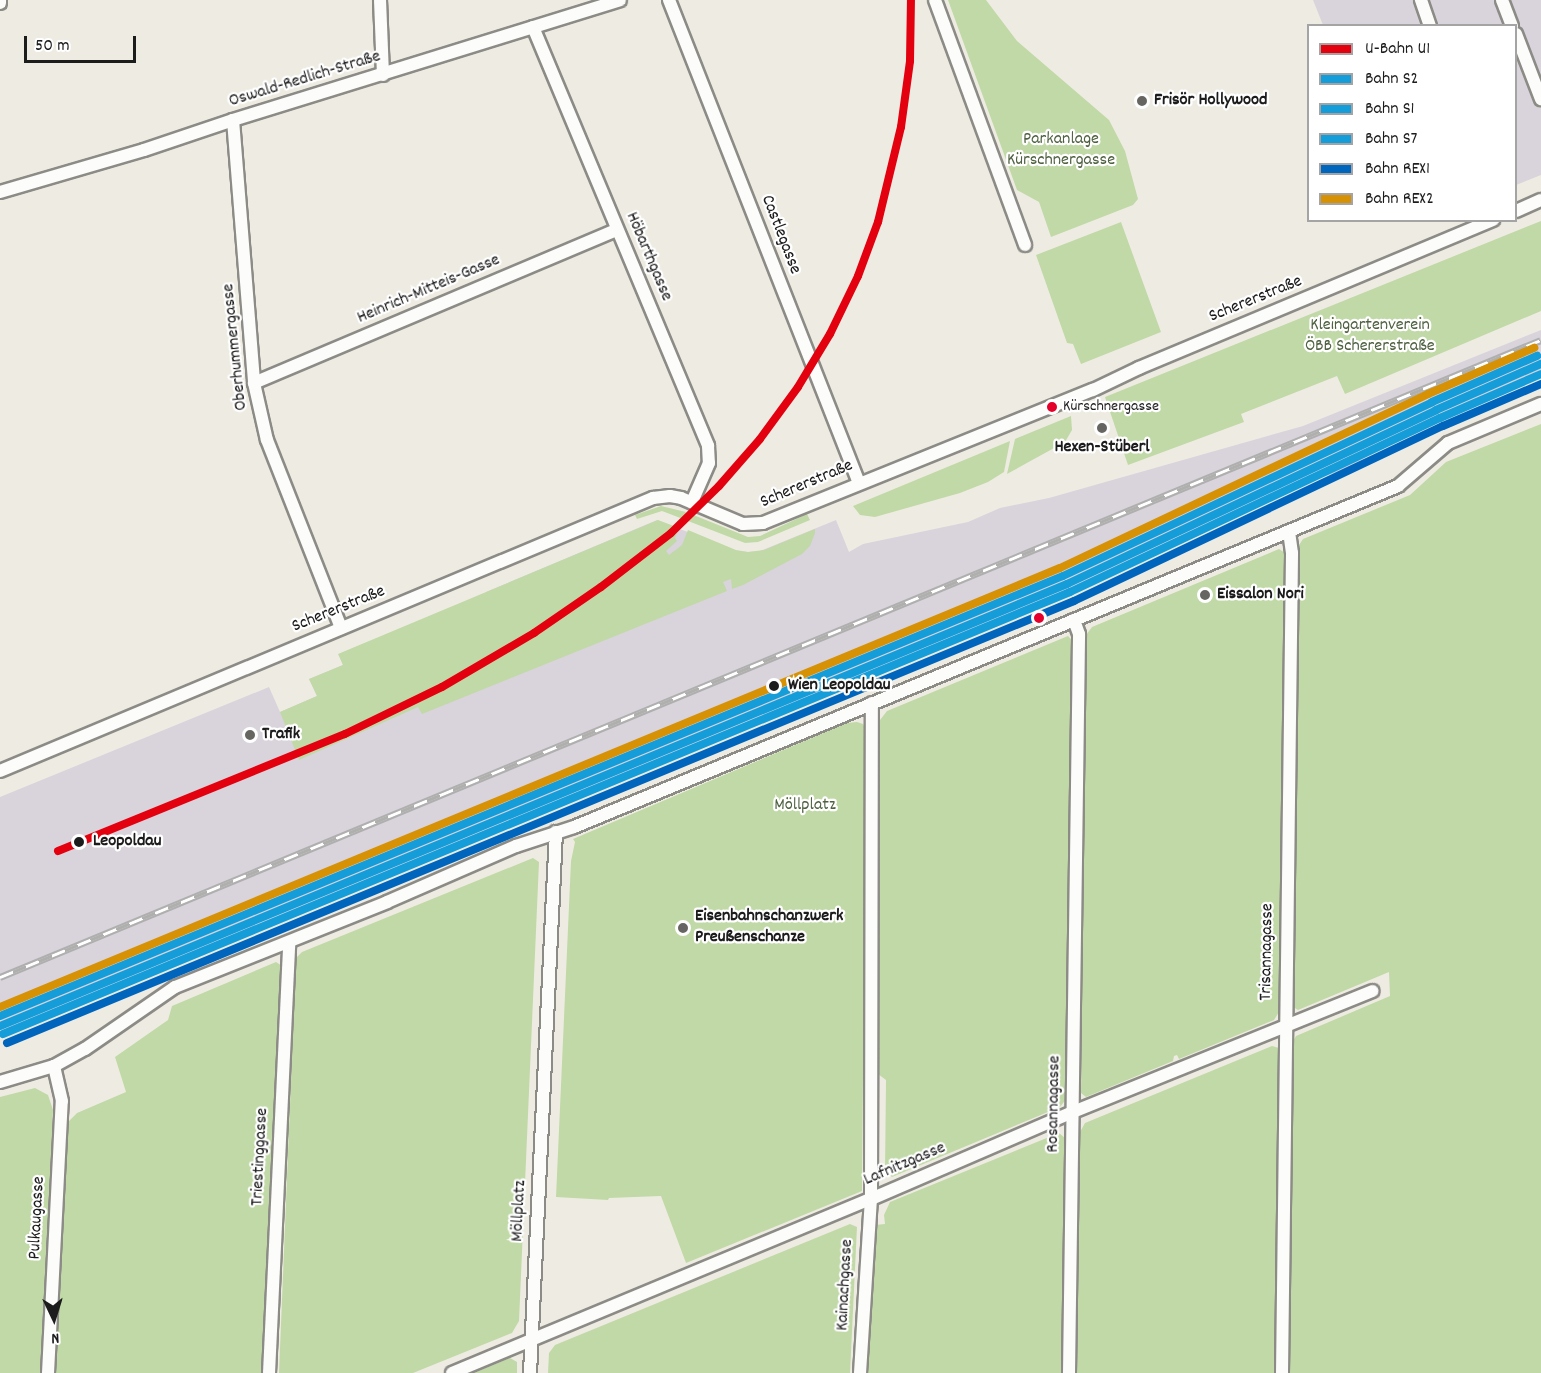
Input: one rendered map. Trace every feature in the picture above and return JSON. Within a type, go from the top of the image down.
[{"type":"street","points":[[380,0],[383,75]]},
{"type":"street","name":"Oswald-Redlich-Straße","points":[[0,192],[144,150],[233,120],[620,0]]},
{"type":"street","name":"Castlegasse","points":[[669,0],[859,483]]},
{"type":"street","points":[[935,0],[1025,245]]},
{"type":"street","points":[[1421,0],[1430,24]]},
{"type":"street","points":[[1502,0],[1511,24]]},
{"type":"street","name":"Höbarthgasse","points":[[533,27],[710,452],[708,469],[692,502]]},
{"type":"street","points":[[1517,39],[1541,99]]},
{"type":"street","name":"Oberhummergasse","points":[[233,120],[254,383],[267,440],[340,628]]},
{"type":"street","points":[[1517,210],[1541,200]]},
{"type":"street","name":"Schererstraße","points":[[0,771],[653,498],[670,496],[692,502],[743,524],[758,525],[1093,390],[1139,368],[1488,222]]},
{"type":"street","name":"Heinrich-Mitteis-Gasse","points":[[254,383],[617,230]]},
{"type":"street","points":[[0,1082],[54,1066],[85,1049],[175,987],[290,942],[516,846],[556,832],[1398,486],[1448,443],[1541,404]]},
{"type":"street","name":"Trisannagasse","points":[[1282,1373],[1292,553],[1289,531]]},
{"type":"street","name":"Rosannagasse","points":[[1069,1373],[1079,634],[1074,620]]},
{"type":"street","points":[[871,1199],[872,703]]},
{"type":"street","name":"Möllplatz","points":[[530,1373],[556,832]]},
{"type":"street","name":"Triestinggasse","points":[[269,1373],[290,942]]},
{"type":"street","name":"Lafnitzgasse","points":[[452,1373],[871,1199],[1073,1112],[1372,991]]},
{"type":"street","name":"Pulkaugasse","points":[[48,1373],[62,1101],[54,1066]]},
{"type":"street","name":"Kainachgasse","points":[[860,1373],[871,1199]]},
{"type":"shaded area","points":[[1313,0],[1541,0],[1541,175],[1517,185],[1517,24],[1323,24]]},
{"type":"shaded area","points":[[1541,330],[1541,378],[1426,425],[1339,472],[1317,478],[1163,551],[908,659],[909,662],[0,1035],[0,797],[269,687],[280,712],[317,696],[309,679],[343,665],[341,660],[489,597],[486,592],[657,520],[736,551],[748,552],[760,551],[836,520],[849,552],[863,544],[968,522],[1000,508],[1049,498],[1303,426]]},
{"type":"green space","name":"Parkanlage Kürschnergasse","points":[[948,0],[986,0],[1017,41],[1109,120],[1125,151],[1138,199],[1133,205],[1051,237],[1039,202],[1017,190]]},
{"type":"green space","name":"Kleingartenverein ÖBB Schererstraße","points":[[1541,221],[1541,311],[1345,394],[1337,376],[1241,414],[1244,422],[1128,465],[1105,397]]},
{"type":"green space","points":[[1121,222],[1161,332],[1081,364],[1073,344],[1067,343],[1036,255]]},
{"type":"green space","points":[[1071,416],[1072,430],[1065,442],[1007,474],[1015,439]]},
{"type":"green space","points":[[1541,424],[1541,1373],[1285,1373],[1291,1045],[1296,1036],[1390,996],[1389,972],[1298,1010],[1290,1005],[1297,548],[1303,539],[1410,495],[1446,462]]},
{"type":"green space","points":[[1010,441],[1004,472],[988,482],[960,493],[875,517],[860,515],[853,506]]},
{"type":"green space","points":[[661,506],[686,512],[683,519],[662,511],[637,519],[635,515]]},
{"type":"green space","points":[[691,514],[748,537],[760,536],[807,514],[810,520],[758,542],[745,543],[688,521]]},
{"type":"green space","points":[[658,520],[679,528],[675,538],[677,541],[666,551],[669,555],[682,545],[688,530],[736,550],[748,552],[764,550],[815,529],[815,533],[810,546],[802,554],[743,585],[732,589],[731,579],[723,582],[727,591],[422,714],[418,707],[299,760],[280,712],[317,696],[309,679],[343,665],[338,654]]},
{"type":"green space","points":[[1279,549],[1285,553],[1279,1012],[1274,1020],[1179,1059],[1177,1055],[1174,1056],[1173,1061],[1086,1097],[1081,1093],[1086,635],[1092,627]]},
{"type":"green space","points":[[1068,636],[1074,642],[1067,1098],[1060,1107],[892,1177],[885,1171],[886,1080],[878,1074],[880,720],[887,711]]},
{"type":"green space","points":[[847,723],[863,724],[866,731],[862,1191],[686,1263],[661,1196],[609,1198],[608,1200],[556,1197],[571,861],[575,842],[573,839]]},
{"type":"green space","points":[[533,858],[539,862],[519,1321],[512,1333],[413,1373],[279,1373],[296,958],[302,952]]},
{"type":"green space","points":[[276,962],[282,966],[263,1373],[55,1373],[66,1124],[77,1113],[126,1092],[115,1057],[168,1020],[172,1006]]},
{"type":"green space","points":[[1272,1046],[1279,1048],[1275,1373],[1077,1373],[1080,1132],[1085,1123]]},
{"type":"green space","points":[[35,1088],[48,1095],[53,1110],[42,1373],[0,1373],[0,1097]]},
{"type":"green space","points":[[1059,1133],[1065,1138],[1062,1373],[868,1373],[875,1225],[885,1224],[884,1215],[890,1202]]},
{"type":"green space","points":[[850,1224],[857,1227],[850,1373],[548,1373],[549,1353],[555,1345]]},
{"type":"green space","points":[[510,1358],[517,1362],[517,1373],[474,1373]]},
{"type":"railway","points":[[0,977],[1541,340]]},
{"type":"metro line","name":"U1","points":[[58,851],[345,734],[442,687],[534,633],[601,587],[671,533],[719,486],[760,439],[798,387],[830,334],[858,276],[878,222],[901,127],[910,61],[911,0]]},
{"type":"rail line","name":"REX2","points":[[0,1007],[1060,568],[1428,394],[1534,348]]},
{"type":"rail line","name":"S7","points":[[0,1016],[1063,576],[1432,402],[1537,356]]},
{"type":"rail line","name":"S2","points":[[0,1026],[1067,584],[1436,410],[1541,364]]},
{"type":"rail line","name":"S1","points":[[3,1034],[1070,592],[1440,418],[1541,374]]},
{"type":"rail line","name":"REX1","points":[[7,1043],[1074,601],[1443,426],[1541,384]]},
{"type":"place","name":"Frisör Hollywood","points":[[1142,101]]},
{"type":"place","name":"Kürschnergasse","points":[[1052,407]]},
{"type":"place","name":"Hexen-Stüberl","points":[[1102,428]]},
{"type":"place","name":"Eissalon Nori","points":[[1205,595]]},
{"type":"place","name":"Wien Leopoldau","points":[[774,686]]},
{"type":"place","name":"Trafik","points":[[250,735]]},
{"type":"place","name":"Leopoldau","points":[[79,842]]},
{"type":"place","name":"Eisenbahnschanzwerk Preußenschanze","points":[[683,928]]}]
